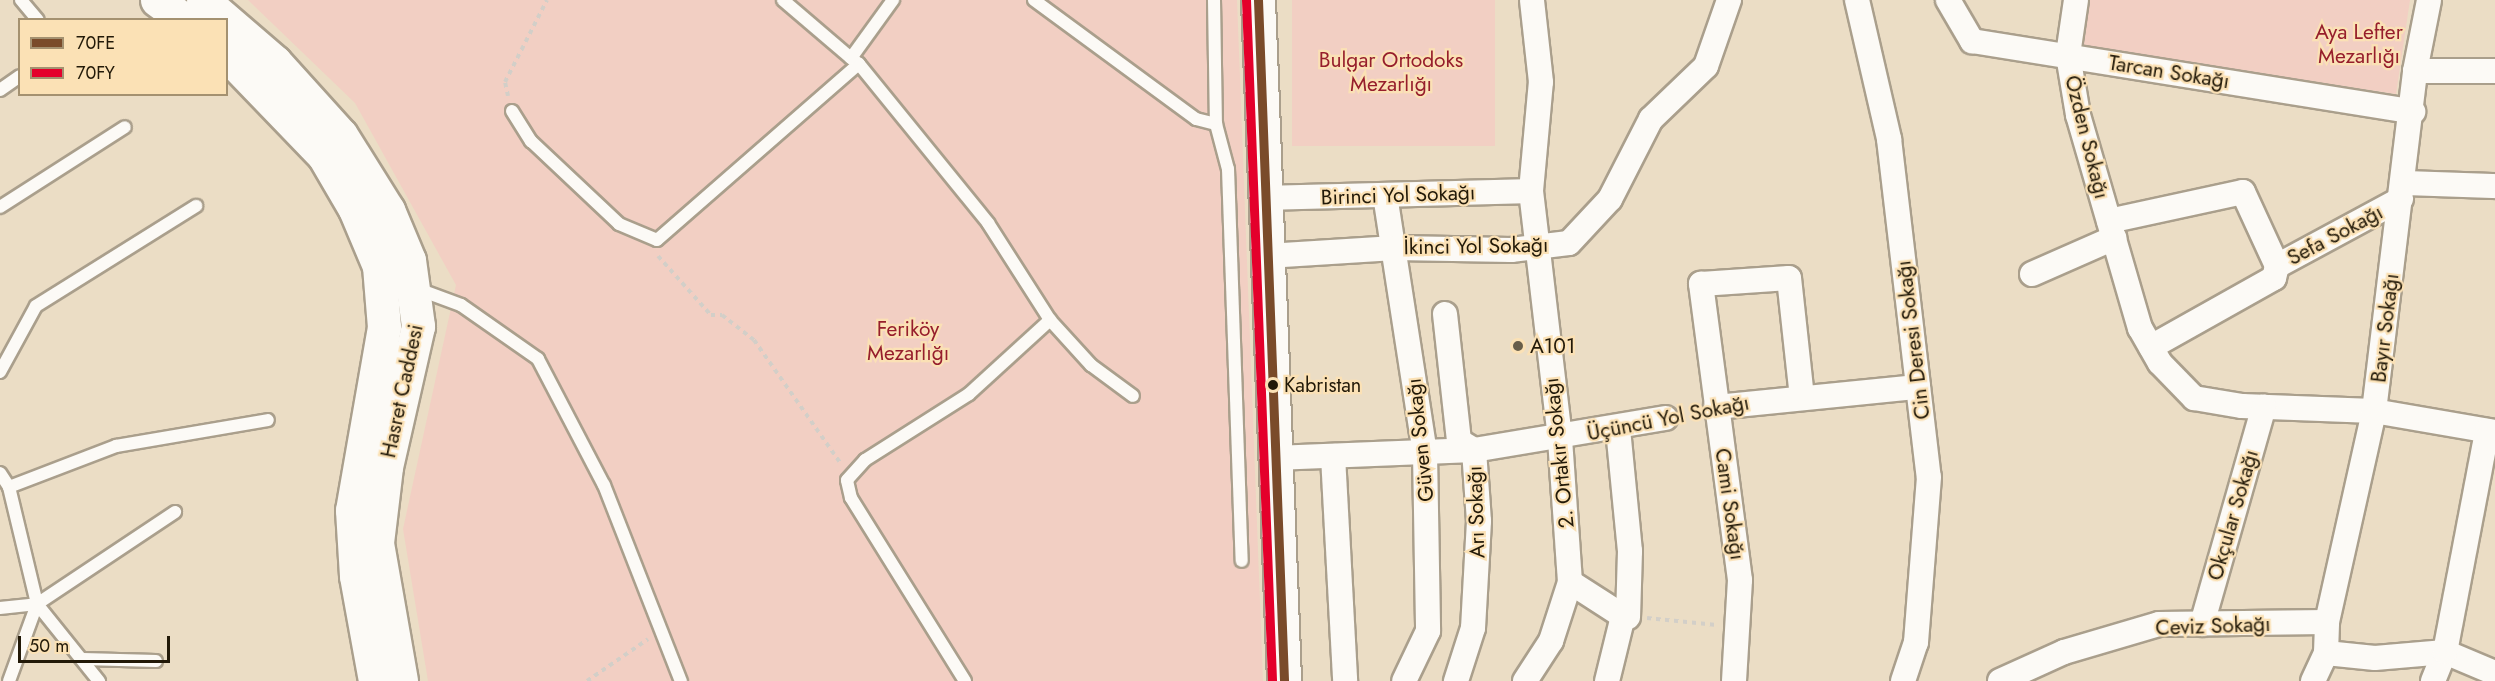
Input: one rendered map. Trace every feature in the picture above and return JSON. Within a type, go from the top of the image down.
[{"type":"main road","points":[[157,0],[182,18]]},
{"type":"main road","name":"Hasret Caddesi","points":[[203,0],[224,18]]},
{"type":"main road","points":[[1258,0],[1284,681]]},
{"type":"main road","name":"Hasret Caddesi","points":[[228,22],[275,62],[341,135],[388,210],[399,291],[416,347],[386,467],[377,543],[401,681]]},
{"type":"main road","name":"Hasret Caddesi","points":[[228,56],[324,156],[399,291]]},
{"type":"main road","name":"Hasret Caddesi","points":[[375,681],[357,586],[352,510],[384,327],[399,291]]},
{"type":"street","name":"2. Ortakır Sokağı","points":[[1525,681],[1551,641],[1570,582],[1560,438],[1535,247],[1531,191],[1541,82],[1532,0]]},
{"type":"street","name":"İkinci Yol Sokağı","points":[[1267,256],[1395,248],[1535,247],[1569,243],[1610,199],[1651,119],[1706,66],[1729,0]]},
{"type":"street","name":"Cin Deresi Sokağı","points":[[1857,0],[1888,140],[1929,477],[1916,642],[1903,681]]},
{"type":"street","name":"Tarcan Sokağı","points":[[1948,0],[1972,41],[2413,112]]},
{"type":"street","name":"Özden Sokağı","points":[[2076,0],[2068,55],[2078,115],[2140,328],[2151,347],[2194,398],[2264,407],[2374,411],[2491,432]]},
{"type":"street","name":"Bayır Sokağı","points":[[2326,653],[2326,622],[2374,411],[2413,112],[2415,71],[2429,0]]},
{"type":"street","points":[[2415,71],[2495,71]]},
{"type":"street","points":[[2402,191],[2495,186]]},
{"type":"street","name":"Birinci Yol Sokağı","points":[[1264,198],[1531,191]]},
{"type":"street","name":"Sefa Sokağı","points":[[2151,347],[2274,278],[2277,266],[2402,191]]},
{"type":"street","points":[[2032,274],[2111,229],[2243,192],[2277,266]]},
{"type":"street","name":"Güven Sokağı","points":[[1385,195],[1425,453],[1428,631],[1404,681]]},
{"type":"street","name":"Cami Sokağı","points":[[1734,681],[1740,580],[1701,284],[1789,278],[1802,397]]},
{"type":"street","name":"Arı Sokağı","points":[[1445,314],[1459,441],[1474,450],[1479,576],[1473,628],[1456,681]]},
{"type":"street","name":"Üçüncü Yol Sokağı","points":[[1716,407],[1918,387]]},
{"type":"street","name":"Okçular Sokağı","points":[[2202,624],[2264,407]]},
{"type":"street","name":"Üçüncü Yol Sokağı","points":[[1274,458],[1474,450],[1618,429],[1665,418]]},
{"type":"street","points":[[1618,429],[1630,551],[1628,616]]},
{"type":"street","points":[[2433,681],[2445,652],[2491,432]]},
{"type":"street","points":[[1333,456],[1345,681]]},
{"type":"street","points":[[1570,582],[1623,616],[1607,681]]},
{"type":"street","name":"Ceviz Sokağı","points":[[2001,681],[2064,652],[2159,624],[2326,622]]},
{"type":"street","points":[[2313,681],[2326,653],[2375,658],[2445,652],[2495,673]]},
{"type":"lane","points":[[21,0],[36,18]]},
{"type":"lane","points":[[783,0],[855,61],[988,223],[1050,320],[1091,365],[1133,396]]},
{"type":"lane","points":[[512,111],[531,141],[619,224],[648,239],[669,233],[855,61],[893,0]]},
{"type":"lane","points":[[1034,0],[1196,119],[1216,124]]},
{"type":"lane","points":[[1214,0],[1216,124],[1228,169],[1242,561]]},
{"type":"lane","points":[[0,90],[18,77]]},
{"type":"lane","points":[[0,207],[125,127]]},
{"type":"lane","points":[[0,372],[36,306],[196,206]]},
{"type":"lane","points":[[399,291],[461,305],[538,359],[604,485],[681,681]]},
{"type":"lane","points":[[965,681],[846,489],[851,471],[969,394],[1050,320]]},
{"type":"lane","points":[[9,487],[138,441],[268,420]]},
{"type":"lane","points":[[0,473],[9,487],[37,604],[83,658],[99,681]]},
{"type":"lane","points":[[0,608],[37,604],[175,512]]},
{"type":"lane","points":[[9,681],[37,604]]},
{"type":"lane","points":[[83,658],[156,661]]},
{"type":"path","points":[[512,111],[505,82],[547,0]]},
{"type":"path","points":[[648,239],[711,315],[723,315],[754,339],[831,456],[851,471]]},
{"type":"path","points":[[1628,616],[1739,627]]},
{"type":"path","points":[[587,681],[661,631]]},
{"type":"green space","name":"Feriköy Mezarlığı","points":[[248,0],[1237,0],[1263,681],[428,681],[403,529],[456,285],[355,103]]},
{"type":"green space","name":"Bulgar Ortodoks Mezarlığı","points":[[1292,0],[1495,0],[1495,146],[1292,146]]},
{"type":"green space","name":"Aya Lefter Mezarlığı","points":[[2087,0],[2410,0],[2396,94],[2081,47]]},
{"type":"transit line","name":"70FY","points":[[1246,0],[1272,681]]},
{"type":"transit line","name":"70FE","points":[[1258,0],[1284,681]]},
{"type":"place","name":"A101","points":[[1518,346]]},
{"type":"place","name":"Kabristan","points":[[1273,385]]}]
